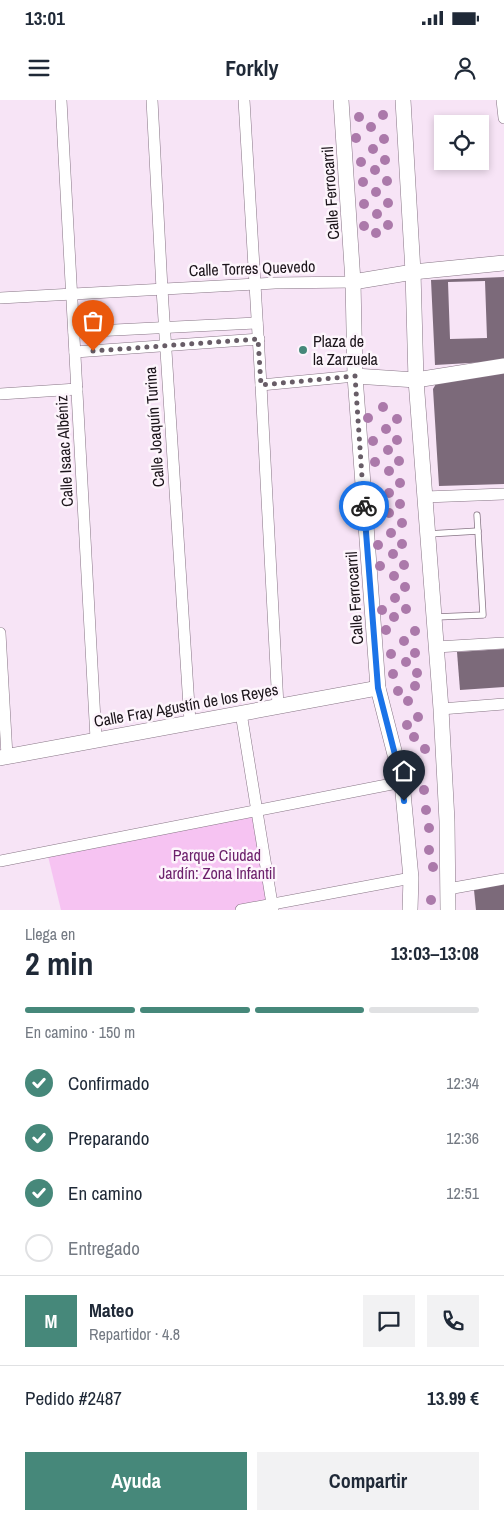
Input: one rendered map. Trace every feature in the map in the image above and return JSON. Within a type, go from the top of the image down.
[{"type":"street","name":"Calle Isaac Albéniz","points":[[61,100],[96,740]]},
{"type":"street","name":"Calle Joaquín Turina","points":[[152,100],[164,328],[190,722]]},
{"type":"street","points":[[244,100],[278,706]]},
{"type":"street","name":"Calle Ferrocarril","points":[[341,100],[353,282],[355,376],[378,688],[402,782],[411,878],[410,910]]},
{"type":"street","points":[[403,100],[413,272],[416,380],[441,709],[447,822],[448,910]]},
{"type":"street","points":[[502,100],[504,118]]},
{"type":"street","name":"Calle Torres Quevedo","points":[[0,298],[255,284],[353,282],[413,272],[504,262]]},
{"type":"street","points":[[74,332],[258,323]]},
{"type":"street","points":[[74,352],[258,339]]},
{"type":"street","points":[[261,385],[355,376],[416,380],[504,366]]},
{"type":"street","points":[[0,394],[77,389]]},
{"type":"street","points":[[425,498],[504,494]]},
{"type":"street","points":[[0,633],[4,757]]},
{"type":"street","points":[[436,647],[504,643]]},
{"type":"street","name":"Calle Fray Agustín de los Reyes","points":[[4,757],[378,688]]},
{"type":"street","points":[[441,709],[504,704]]},
{"type":"street","points":[[241,713],[272,907]]},
{"type":"street","points":[[0,861],[402,782]]},
{"type":"street","points":[[241,910],[272,907],[411,878]]},
{"type":"street","points":[[448,889],[504,879]]},
{"type":"lane","points":[[434,617],[484,615],[477,515]]},
{"type":"lane","points":[[428,534],[478,531]]},
{"type":"green space","name":"Parque Ciudad Jardín: Zona Infantil","points":[[256,810],[272,904],[241,910],[61,910],[47,852]]},
{"type":"building","points":[[504,277],[504,361],[435,365],[431,280]],"holes":[[[485,281],[487,338],[450,339],[448,282]]]},
{"type":"building","points":[[504,371],[504,484],[439,486],[433,389],[440,377]]},
{"type":"building","points":[[504,649],[504,687],[460,690],[457,652]]},
{"type":"building","points":[[504,884],[504,910],[476,910],[474,890]]},
{"type":"way so far","points":[[93,351],[258,339],[261,385],[355,376],[364,506]]},
{"type":"place","name":"Plaza de la Zarzuela","points":[[303,350]]},
{"type":"route","points":[[364,506],[378,688],[402,782],[404,801]]}]
